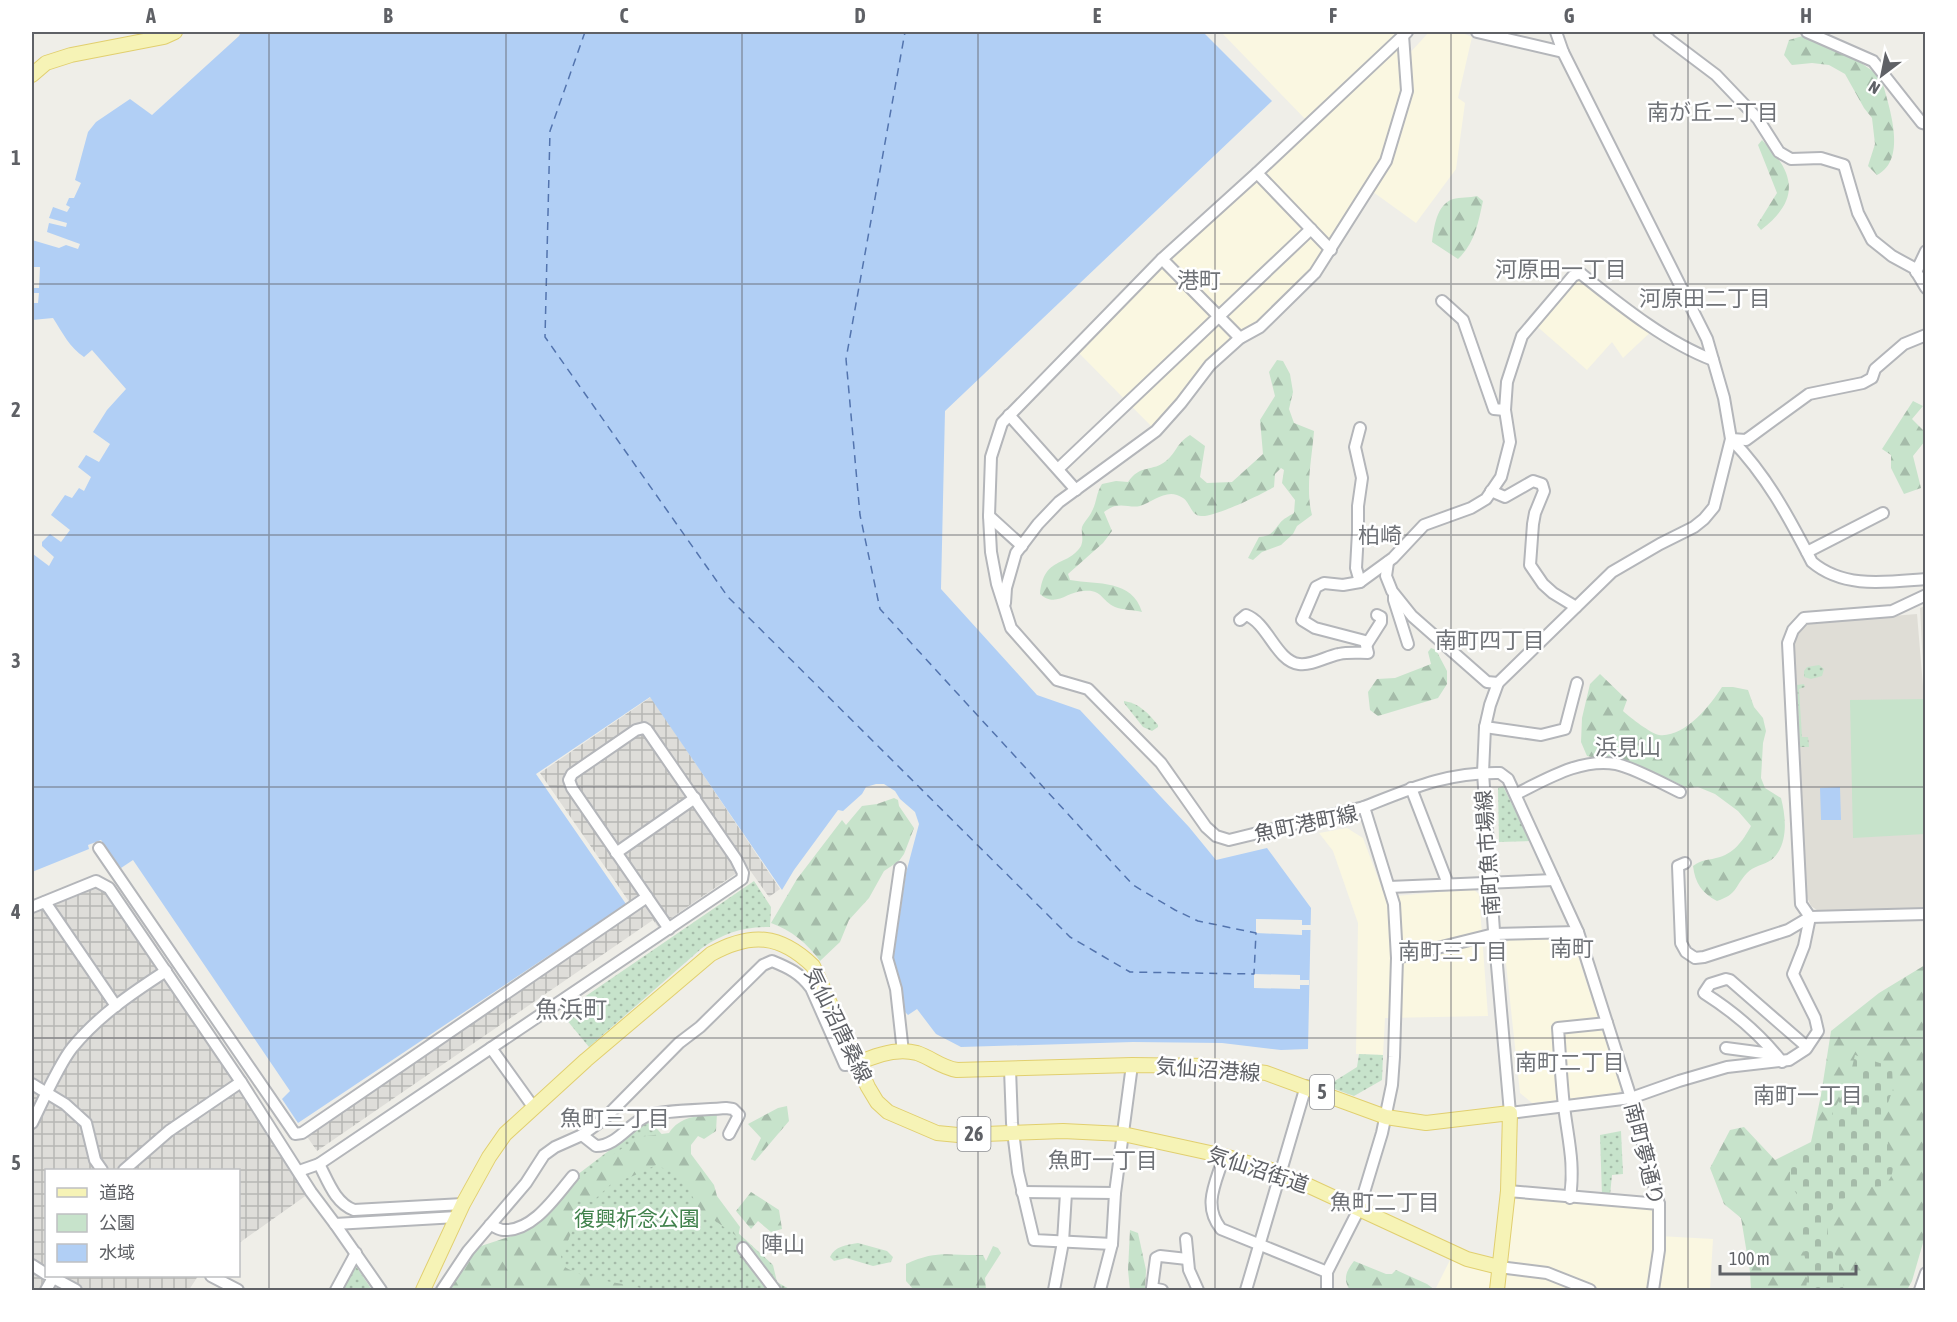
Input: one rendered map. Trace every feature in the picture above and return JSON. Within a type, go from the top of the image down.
[{"type":"main road","points":[[32,75],[46,63],[55,60],[164,37],[175,32]]},
{"type":"main road","name":"気仙沼唐桑線","points":[[423,1290],[460,1211],[489,1157],[505,1134],[711,954],[728,944],[742,940],[766,938],[790,949],[813,966],[835,1010],[868,1087],[877,1102],[888,1112],[937,1133],[958,1135],[1063,1131],[1123,1134]]},
{"type":"main road","name":"気仙沼港線","points":[[857,1064],[878,1055],[903,1052],[917,1053],[950,1069],[1010,1070],[1132,1065],[1211,1066],[1266,1073],[1386,1117],[1426,1123],[1510,1113]]},
{"type":"main road","points":[[1497,1290],[1508,1191],[1511,1150],[1510,1113]]},
{"type":"main road","name":"気仙沼街道","points":[[1123,1134],[1224,1156],[1281,1173],[1467,1259],[1499,1267]]},
{"type":"street","points":[[1477,32],[1563,52]]},
{"type":"street","points":[[1388,562],[1386,576],[1395,594],[1412,616],[1487,682],[1498,683],[1612,572],[1660,544],[1694,528],[1714,507],[1731,439],[1724,398],[1707,339],[1563,52],[1556,32]]},
{"type":"street","points":[[1659,32],[1716,75],[1758,119],[1779,152],[1791,159],[1821,158],[1844,165],[1858,213],[1872,240],[1892,256],[1914,268],[1926,288]]},
{"type":"street","points":[[1807,32],[1873,61],[1922,123],[1926,124]]},
{"type":"street","points":[[1005,612],[993,562],[989,516],[991,457],[1002,423],[1162,260],[1405,33]]},
{"type":"street","points":[[1005,612],[1006,588],[1016,553],[1038,524],[1059,502],[1156,431],[1210,365],[1240,338],[1260,327],[1315,273],[1331,250],[1386,161],[1407,91],[1405,33]]},
{"type":"street","points":[[1257,173],[1331,250]]},
{"type":"street","points":[[1058,469],[1311,229]]},
{"type":"street","points":[[1916,272],[1926,251]]},
{"type":"street","points":[[1162,260],[1240,338]]},
{"type":"street","points":[[1240,620],[1246,615],[1254,618],[1281,652],[1293,663],[1303,665],[1339,654],[1368,653],[1365,640],[1315,628],[1302,620],[1316,586],[1324,583],[1343,585],[1360,582],[1388,562],[1424,525],[1471,508],[1486,499],[1501,477],[1510,442],[1505,410],[1507,382],[1522,336],[1573,276],[1580,273],[1616,302],[1686,348],[1713,360]]},
{"type":"street","points":[[1442,302],[1462,320],[1494,409],[1505,410]]},
{"type":"street","points":[[1731,439],[1746,440],[1809,394],[1863,383],[1872,378],[1875,369],[1904,344],[1926,335]]},
{"type":"street","points":[[1009,415],[1076,490]]},
{"type":"street","points":[[1360,428],[1355,447],[1362,478],[1358,506],[1356,568],[1360,582]]},
{"type":"street","points":[[1731,439],[1747,455],[1772,488],[1812,562],[1822,570],[1850,580],[1869,583],[1926,579]]},
{"type":"street","points":[[1491,491],[1505,497],[1533,481],[1542,484],[1544,491],[1533,524],[1530,565],[1553,593],[1576,607]]},
{"type":"street","points":[[1807,552],[1883,513]]},
{"type":"street","points":[[989,516],[1022,546]]},
{"type":"street","points":[[1395,594],[1394,600],[1408,644]]},
{"type":"street","points":[[1510,1113],[1631,1098],[1727,1067],[1789,1060],[1808,1047],[1818,1031],[1815,1018],[1793,974],[1804,946],[1810,917],[1801,904],[1788,643],[1793,630],[1804,618],[1892,611],[1926,595]]},
{"type":"street","name":"魚町港町線","points":[[1005,612],[1011,628],[1057,680],[1088,689],[1161,763],[1206,827],[1216,836],[1229,840],[1236,839],[1365,807],[1394,904],[1397,958],[1394,1057],[1386,1117],[1359,1209],[1327,1272]]},
{"type":"street","points":[[1367,644],[1381,622],[1381,617],[1377,615]]},
{"type":"street","name":"南町魚市場線","points":[[1498,683],[1485,727],[1483,773],[1510,1113]]},
{"type":"street","points":[[1485,727],[1540,735],[1565,729],[1577,683]]},
{"type":"street","points":[[299,1171],[319,1164],[669,929],[742,879],[743,873],[736,859],[648,730],[644,728],[636,730],[572,774],[569,780],[572,788],[669,929]]},
{"type":"street","points":[[1516,794],[1574,767],[1600,763],[1618,764],[1680,792]]},
{"type":"street","points":[[1365,807],[1411,788],[1448,777],[1483,773]]},
{"type":"street","name":"南町夢通り","points":[[1483,773],[1500,773],[1508,779],[1578,932],[1631,1098],[1659,1204],[1659,1250],[1653,1290]]},
{"type":"street","points":[[1411,788],[1448,884]]},
{"type":"street","points":[[616,853],[694,798]]},
{"type":"street","points":[[99,848],[295,1134],[302,1133],[647,897]]},
{"type":"street","points":[[1685,863],[1678,866],[1681,943],[1686,952],[1695,958],[1788,930],[1810,917],[1926,914]]},
{"type":"street","points":[[900,868],[887,958],[896,989],[903,1052]]},
{"type":"street","points":[[32,908],[96,880],[109,888],[241,1082],[311,1192],[381,1290]]},
{"type":"street","points":[[1389,887],[1554,880]]},
{"type":"street","points":[[45,902],[116,1006]]},
{"type":"street","points":[[1397,958],[1494,934],[1578,932]]},
{"type":"street","points":[[442,1290],[468,1251],[526,1183],[544,1155],[555,1147],[582,1135],[604,1119],[679,1043],[700,1027],[763,965],[772,961],[792,969],[804,978],[811,988],[845,1065],[857,1064]]},
{"type":"street","points":[[32,1122],[71,1050],[95,1023],[166,971]]},
{"type":"street","points":[[1782,1062],[1767,1043],[1736,1016],[1704,993],[1710,984],[1730,980],[1808,1047]]},
{"type":"street","points":[[1570,1198],[1573,1178],[1572,1158],[1564,1106],[1558,1028],[1607,1023]]},
{"type":"street","points":[[491,1048],[534,1108]]},
{"type":"street","points":[[1726,1048],[1764,1053],[1782,1062]]},
{"type":"street","points":[[1100,1290],[1112,1244],[1115,1193],[1132,1065]]},
{"type":"street","points":[[1010,1070],[1013,1133],[1022,1192],[1034,1240],[1112,1244]]},
{"type":"street","points":[[125,1169],[170,1131],[241,1082]]},
{"type":"street","points":[[32,1084],[48,1092],[86,1123],[94,1160],[101,1169]]},
{"type":"street","points":[[1246,1290],[1306,1086]]},
{"type":"street","points":[[582,1135],[596,1146],[607,1146],[628,1129],[651,1115],[726,1108],[733,1109],[739,1114],[729,1134]]},
{"type":"street","points":[[1224,1156],[1209,1206],[1213,1219],[1221,1229],[1327,1272],[1327,1290]]},
{"type":"street","points":[[319,1164],[345,1207],[354,1210],[460,1211]]},
{"type":"street","points":[[490,1225],[503,1230],[525,1224],[539,1214],[573,1176]]},
{"type":"street","points":[[1508,1191],[1659,1204]]},
{"type":"street","points":[[1022,1192],[1115,1193]]},
{"type":"street","points":[[1054,1290],[1063,1242],[1066,1193]]},
{"type":"street","points":[[336,1224],[460,1211]]},
{"type":"street","points":[[1186,1239],[1187,1259],[1198,1290]]},
{"type":"street","points":[[743,1248],[775,1290]]},
{"type":"street","points":[[336,1290],[356,1253]]},
{"type":"street","points":[[1162,1290],[1152,1288],[1156,1258],[1160,1256],[1187,1259]]},
{"type":"street","points":[[1499,1267],[1547,1273],[1590,1290]]},
{"type":"street","points":[[1920,1290],[1926,1273]]},
{"type":"street","points":[[54,1277],[76,1290]]},
{"type":"street","points":[[215,1277],[238,1290]]},
{"type":"shaded area","points":[[1221,32],[1408,32],[1408,55],[1429,32],[1460,32],[1472,37],[1458,98],[1465,103],[1456,169],[1416,223],[1369,189],[1315,273],[1240,338],[1156,431],[1075,349],[1309,123]]},
{"type":"shaded area","points":[[1580,273],[1655,328],[1623,358],[1612,342],[1587,370],[1533,323]]},
{"type":"shaded area","points":[[1925,606],[1926,685],[1924,685],[1920,608]]},
{"type":"shaded area","points":[[1917,614],[1923,686],[1926,686],[1925,909],[1820,912],[1811,906],[1807,897],[1793,645],[1796,633],[1806,623]]},
{"type":"shaded area","points":[[651,697],[780,889],[769,897],[747,866],[658,927],[653,920],[317,1151],[301,1128],[630,903],[540,773]]},
{"type":"shaded area","points":[[1347,828],[1363,838],[1385,897],[1473,889],[1479,894],[1488,1016],[1385,1018],[1383,1055],[1356,1054],[1358,923],[1333,851],[1319,833]]},
{"type":"shaded area","points":[[96,881],[109,888],[311,1192],[240,1242],[240,1169],[45,1169],[45,1277],[197,1277],[189,1290],[32,1290],[32,908]]},
{"type":"shaded area","points":[[1567,939],[1574,944],[1621,1089],[1618,1093],[1532,1103],[1520,1093],[1504,945],[1509,940]]},
{"type":"shaded area","points":[[1516,1196],[1659,1204],[1659,1236],[1713,1239],[1710,1290],[1435,1290],[1451,1258],[1473,1268],[1499,1267]]},
{"type":"green space","points":[[1806,35],[1857,60],[1881,77],[1894,130],[1894,144],[1892,157],[1887,167],[1877,175],[1868,166],[1875,144],[1872,118],[1845,74],[1829,65],[1812,63],[1792,65],[1784,55],[1789,40]]},
{"type":"green space","points":[[1762,140],[1781,164],[1787,175],[1789,186],[1788,197],[1783,207],[1761,230],[1757,225],[1777,193],[1758,145]]},
{"type":"green space","points":[[1477,196],[1483,201],[1477,225],[1472,239],[1458,259],[1432,242],[1437,218],[1447,202],[1456,198]]},
{"type":"green space","points":[[1277,360],[1283,361],[1290,374],[1293,392],[1289,409],[1294,423],[1314,431],[1309,484],[1312,515],[1297,526],[1293,534],[1281,545],[1262,552],[1253,560],[1248,558],[1259,537],[1271,533],[1283,520],[1294,513],[1295,500],[1282,483],[1284,470],[1281,468],[1275,474],[1274,487],[1238,505],[1207,516],[1198,515],[1185,500],[1172,494],[1161,496],[1140,506],[1115,506],[1104,512],[1112,531],[1103,543],[1068,574],[1070,580],[1122,589],[1137,601],[1142,612],[1115,607],[1098,593],[1090,591],[1077,592],[1051,600],[1040,594],[1042,582],[1051,567],[1075,553],[1081,546],[1082,527],[1094,508],[1102,484],[1116,481],[1128,482],[1142,470],[1161,464],[1170,458],[1181,442],[1190,435],[1205,446],[1200,477],[1207,483],[1232,482],[1263,454],[1260,420],[1275,396],[1269,372]]},
{"type":"green space","points":[[1913,401],[1923,406],[1912,419],[1925,432],[1925,441],[1913,456],[1921,488],[1904,494],[1891,468],[1891,455],[1882,449]]},
{"type":"green space","points":[[1431,648],[1436,650],[1447,671],[1447,684],[1438,698],[1378,716],[1370,710],[1368,692],[1377,679],[1395,678],[1431,664],[1428,652]]},
{"type":"green space","points":[[1819,665],[1824,669],[1822,676],[1811,679],[1804,677],[1807,667]]},
{"type":"green space","points":[[1600,674],[1627,700],[1623,711],[1659,735],[1668,735],[1687,726],[1711,703],[1722,687],[1748,690],[1754,707],[1763,718],[1766,731],[1761,778],[1765,788],[1781,798],[1785,831],[1777,854],[1768,862],[1749,871],[1729,896],[1717,901],[1707,895],[1695,878],[1693,866],[1702,861],[1728,854],[1741,842],[1751,826],[1738,811],[1715,794],[1698,787],[1687,788],[1634,767],[1587,756],[1581,742],[1582,718],[1590,684]]},
{"type":"green space","points":[[1804,684],[1805,687],[1799,689],[1802,737],[1808,737],[1809,747],[1800,747],[1797,685]]},
{"type":"green space","points":[[1925,699],[1925,834],[1853,838],[1850,700]]},
{"type":"green space","points":[[1124,701],[1143,710],[1158,727],[1152,731],[1143,727]]},
{"type":"green space","points":[[1503,786],[1530,841],[1499,842],[1498,788]]},
{"type":"green space","points":[[894,798],[898,800],[899,806],[914,828],[904,854],[899,861],[884,871],[869,898],[849,920],[840,942],[820,961],[798,938],[771,923],[797,879],[842,820],[846,825],[862,806]]},
{"type":"green space","points":[[754,881],[771,907],[770,927],[734,932],[702,948],[589,1047],[561,1013]]},
{"type":"green space","points":[[1925,965],[1925,1236],[1912,1281],[1907,1290],[1751,1290],[1741,1218],[1724,1204],[1710,1168],[1730,1130],[1744,1127],[1775,1160],[1811,1142],[1831,1031],[1879,993]]},
{"type":"green space","points":[[1359,1054],[1383,1055],[1382,1080],[1354,1096],[1329,1087],[1330,1084],[1357,1067]]},
{"type":"green space","points":[[1855,1055],[1892,1067],[1893,1089],[1880,1125],[1892,1157],[1892,1174],[1889,1181],[1882,1186],[1863,1188],[1848,1196],[1826,1216],[1829,1244],[1845,1272],[1843,1290],[1806,1290],[1808,1270],[1798,1229],[1800,1199],[1790,1184],[1790,1167],[1797,1156],[1820,1139],[1827,1129],[1834,1109],[1847,1088]]},
{"type":"green space","points":[[787,1106],[789,1121],[755,1161],[751,1159],[761,1138],[748,1124],[778,1108]]},
{"type":"green space","points":[[717,1113],[716,1131],[704,1139],[698,1136],[691,1145],[691,1154],[714,1185],[717,1196],[740,1227],[738,1237],[700,1210],[686,1185],[674,1173],[656,1165],[611,1184],[592,1202],[581,1200],[576,1202],[577,1220],[561,1256],[563,1266],[583,1275],[648,1290],[448,1290],[471,1252],[481,1246],[524,1232],[566,1197],[568,1188],[639,1137],[669,1133],[673,1127],[684,1120]]},
{"type":"green space","name":"復興祈念公園","points":[[649,1120],[686,1161],[735,1230],[773,1265],[777,1282],[791,1290],[520,1290],[535,1226],[577,1175]]},
{"type":"green space","points":[[1621,1131],[1623,1174],[1612,1175],[1610,1195],[1602,1196],[1600,1135]]},
{"type":"green space","points":[[751,1192],[779,1210],[782,1229],[771,1232],[758,1221],[751,1229],[736,1211]]},
{"type":"green space","points":[[1130,1230],[1138,1233],[1146,1270],[1145,1290],[1130,1290],[1128,1270]]},
{"type":"green space","points":[[858,1243],[887,1251],[893,1257],[891,1262],[873,1266],[846,1258],[834,1261],[830,1257],[838,1248]]},
{"type":"green space","points":[[993,1246],[1001,1253],[985,1278],[986,1290],[920,1290],[913,1289],[906,1281],[906,1264],[917,1259],[944,1254],[983,1255],[986,1261]]},
{"type":"green space","points":[[1354,1261],[1386,1274],[1392,1274],[1396,1270],[1435,1290],[1350,1290],[1346,1282],[1346,1275]]},
{"type":"green space","points":[[356,1266],[372,1290],[338,1290],[351,1268]]},
{"type":"water","points":[[241,32],[1203,32],[1272,101],[945,411],[941,589],[1037,695],[1080,710],[1189,827],[1216,860],[1267,848],[1311,908],[1308,1049],[1281,1050],[1222,1043],[1133,1042],[961,1047],[936,1034],[917,1009],[908,1015],[904,1011],[893,960],[906,873],[919,824],[915,812],[900,799],[895,791],[884,784],[866,787],[862,794],[843,811],[838,810],[782,890],[650,697],[536,774],[626,904],[298,1123],[282,1099],[290,1091],[133,860],[121,868],[101,840],[88,845],[89,849],[32,872],[32,557],[33,554],[49,566],[54,557],[42,546],[42,542],[50,534],[61,542],[70,530],[51,515],[65,495],[72,498],[79,488],[84,491],[91,477],[78,467],[86,455],[99,462],[110,444],[93,432],[107,410],[126,389],[92,350],[84,357],[75,349],[53,318],[32,320],[32,303],[38,303],[39,293],[32,293],[32,288],[39,288],[40,267],[32,267],[32,240],[59,248],[66,245],[78,249],[80,244],[47,232],[49,223],[66,227],[67,223],[49,218],[53,207],[67,212],[70,207],[66,205],[69,198],[74,198],[81,183],[75,180],[88,132],[96,122],[130,99],[152,115]]},
{"type":"water","points":[[1840,787],[1841,820],[1821,820],[1820,788]]},
{"type":"pier","points":[[1256,919],[1302,920],[1302,925],[1311,925],[1311,930],[1302,930],[1302,935],[1256,933]]},
{"type":"pier","points":[[1254,974],[1300,975],[1300,980],[1309,980],[1309,985],[1300,985],[1300,989],[1254,988]]},
{"type":"ferry route","points":[[585,32],[550,131],[545,337],[728,597],[1070,937],[1130,972],[1254,974],[1256,933],[1198,921],[1133,885],[880,609],[860,515],[846,359],[905,32]]},
{"type":"district","name":"南が丘二丁目","points":[[1713,112]]},
{"type":"district","name":"河原田一丁目","points":[[1561,269]]},
{"type":"district","name":"港町","points":[[1199,280]]},
{"type":"district","name":"河原田二丁目","points":[[1705,298]]},
{"type":"district","name":"柏崎","points":[[1380,535]]},
{"type":"district","name":"南町四丁目","points":[[1490,640]]},
{"type":"district","name":"浜見山","points":[[1628,747]]},
{"type":"district","name":"南町","points":[[1572,948]]},
{"type":"district","name":"南町三丁目","points":[[1453,951]]},
{"type":"district","name":"魚浜町","points":[[571,1010]]},
{"type":"district","name":"南町二丁目","points":[[1570,1062]]},
{"type":"district","name":"南町一丁目","points":[[1808,1095]]},
{"type":"district","name":"魚町三丁目","points":[[615,1118]]},
{"type":"district","name":"魚町一丁目","points":[[1103,1160]]},
{"type":"district","name":"魚町二丁目","points":[[1385,1202]]},
{"type":"district","name":"陣山","points":[[783,1244]]}]
